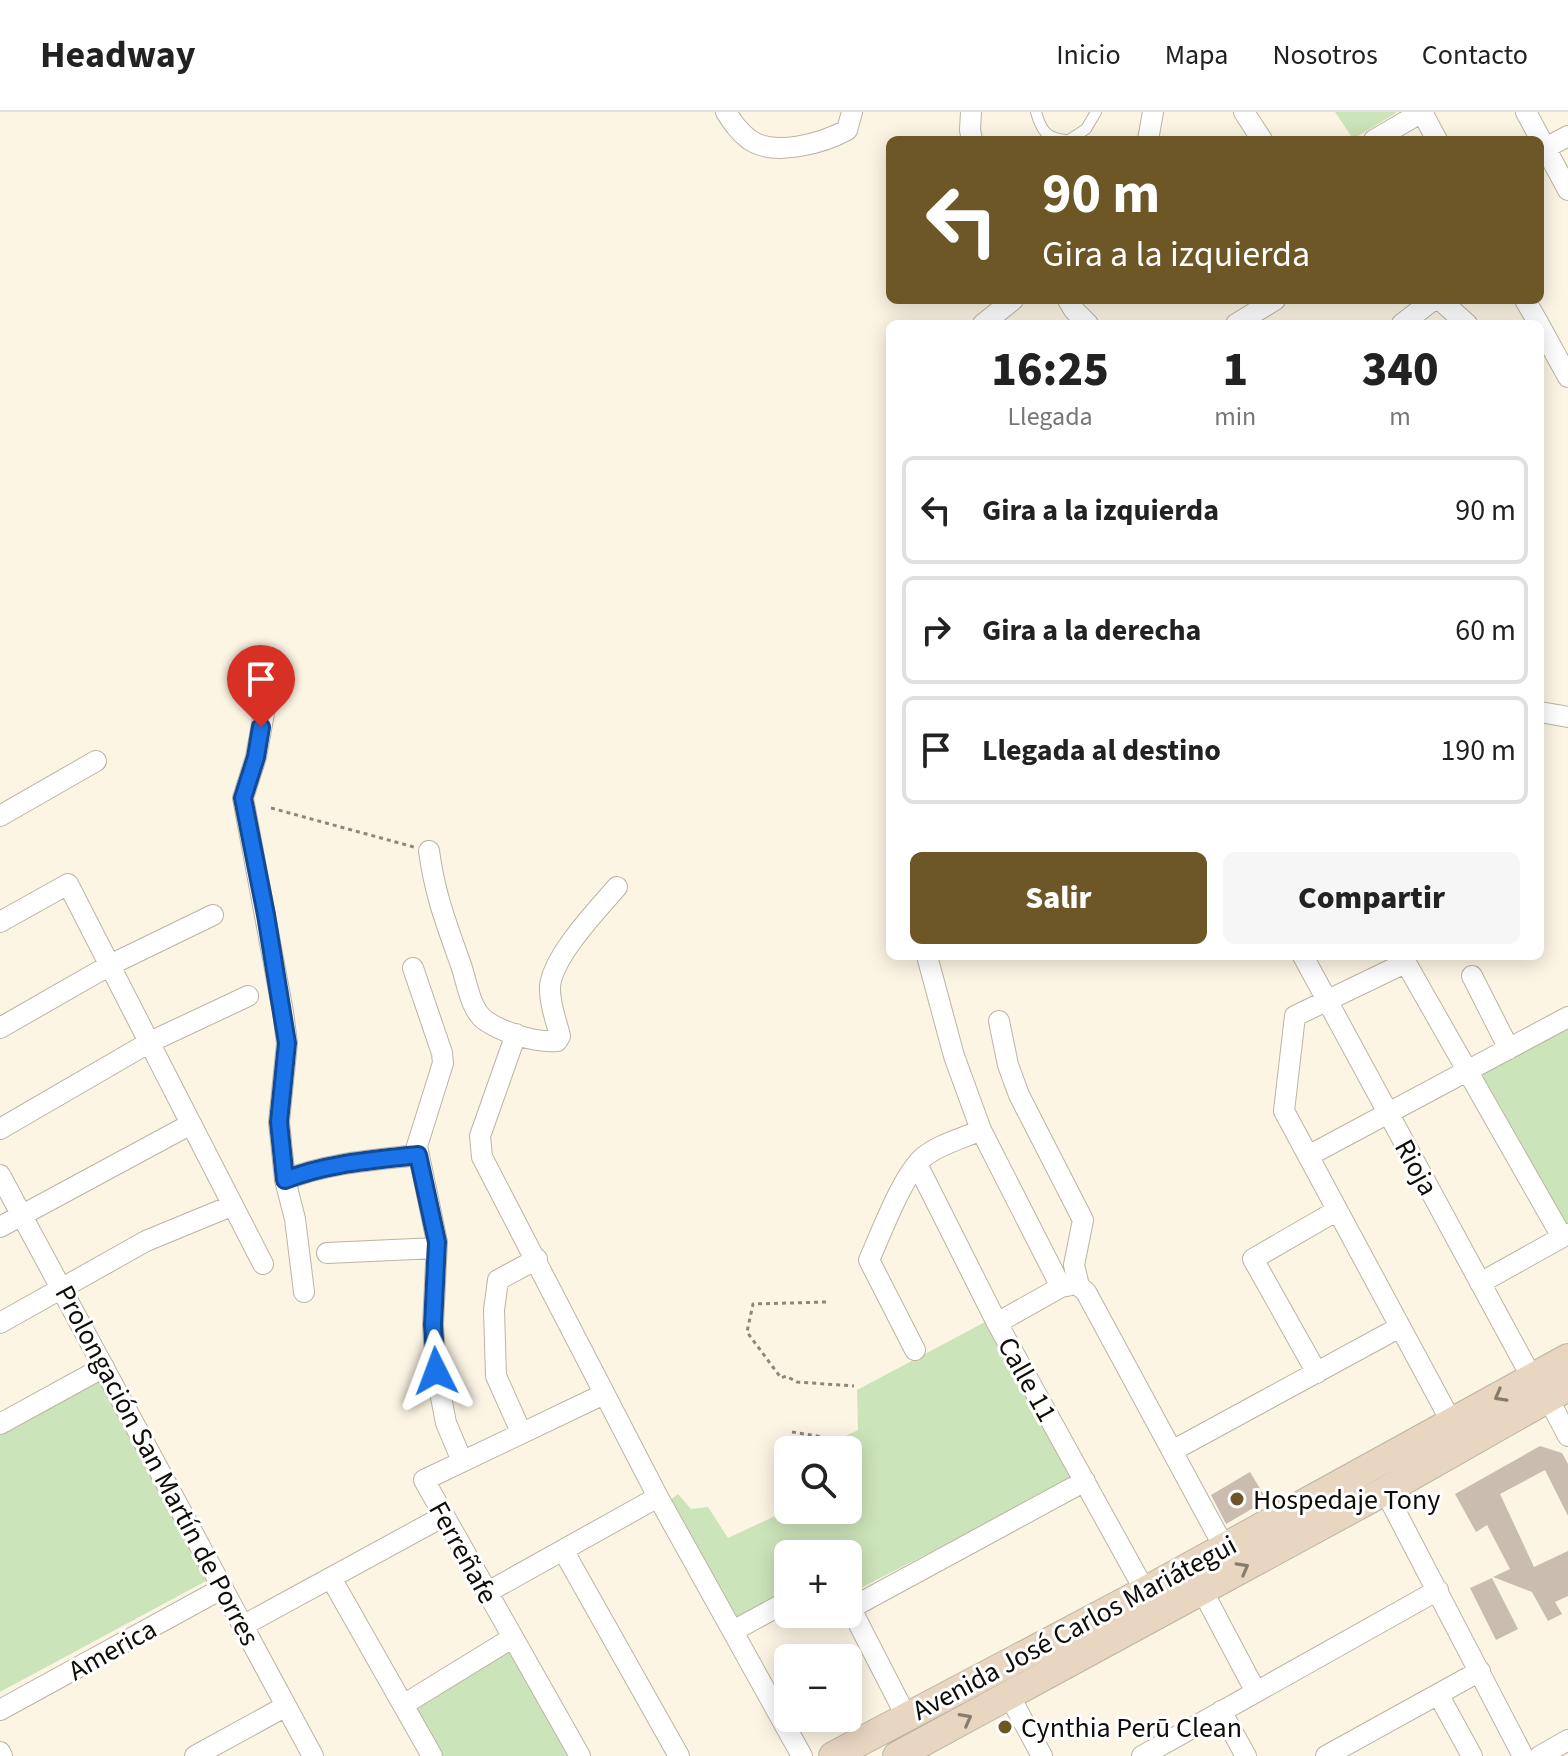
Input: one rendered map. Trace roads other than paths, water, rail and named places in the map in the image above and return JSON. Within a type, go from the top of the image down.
[{"type":"main road","name":"Avenida José Carlos Mariátegui","points":[[833,1756],[906,1716],[1132,1607],[1202,1590],[1385,1491],[1550,1388],[1568,1358]]},
{"type":"main road","name":"Avenida José Carlos Mariátegui","points":[[908,1753],[1009,1695],[1132,1607],[1224,1547],[1452,1423],[1550,1388]]},
{"type":"street","points":[[726,112],[737,129],[754,143],[774,146],[803,146],[830,140],[847,130],[852,112]]},
{"type":"street","points":[[971,112],[972,136]]},
{"type":"street","points":[[1149,136],[1153,112]]},
{"type":"street","points":[[1244,112],[1259,136]]},
{"type":"street","points":[[1381,136],[1422,112],[1435,136]]},
{"type":"street","points":[[1526,112],[1537,136]]},
{"type":"street","points":[[1544,149],[1568,136]]},
{"type":"street","points":[[1544,152],[1568,190]]},
{"type":"street","points":[[988,320],[1008,304]]},
{"type":"street","points":[[1070,304],[1084,320]]},
{"type":"street","points":[[1242,320],[1268,304]]},
{"type":"street","points":[[1407,320],[1428,304]]},
{"type":"street","points":[[1444,304],[1462,320]]},
{"type":"street","points":[[1544,334],[1568,377]]},
{"type":"street","points":[[270,680],[256,757],[243,798],[287,1043],[279,1122],[285,1180],[295,1219],[304,1292]]},
{"type":"street","points":[[1544,713],[1568,717]]},
{"type":"street","points":[[0,816],[96,761]]},
{"type":"street","points":[[429,851],[445,924],[471,997],[484,1020],[516,1034],[548,1042],[557,1041],[560,1036],[550,983],[567,949],[617,887]]},
{"type":"street","points":[[0,922],[68,884],[263,1264]]},
{"type":"street","points":[[0,1028],[110,965],[213,915]]},
{"type":"street","points":[[928,960],[954,1056],[981,1130],[1070,1287],[1086,1292],[1224,1547]]},
{"type":"street","name":"Rioja","points":[[1306,960],[1480,1283],[1550,1388],[1568,1436]]},
{"type":"street","points":[[1452,1423],[1284,1111],[1295,1016],[1403,960],[1565,1236],[1480,1283]]},
{"type":"street","points":[[413,968],[443,1063],[417,1146],[436,1248],[433,1325],[436,1371],[446,1423],[462,1461]]},
{"type":"street","points":[[1472,976],[1509,1049]]},
{"type":"street","points":[[0,1129],[150,1042],[248,996]]},
{"type":"street","points":[[1308,1156],[1568,1017]]},
{"type":"street","points":[[999,1021],[1008,1065],[1019,1095],[1083,1220],[1070,1287]]},
{"type":"street","points":[[516,1034],[480,1136],[479,1148],[658,1497],[802,1756]]},
{"type":"street","points":[[0,1227],[191,1124]]},
{"type":"street","points":[[915,1350],[869,1260],[898,1196],[917,1164],[925,1156],[981,1130]]},
{"type":"street","points":[[285,1180],[307,1171],[418,1155]]},
{"type":"street","name":"Calle 11","points":[[917,1164],[997,1323],[1085,1481],[1132,1607]]},
{"type":"street","name":"Prolongación San Martín de Porres","points":[[0,1175],[313,1756]]},
{"type":"street","points":[[0,1323],[146,1241],[231,1206]]},
{"type":"street","points":[[1317,1373],[1253,1259],[1336,1211]]},
{"type":"street","points":[[327,1253],[436,1248]]},
{"type":"street","points":[[521,1432],[496,1376],[494,1310],[498,1280],[537,1259]]},
{"type":"street","points":[[997,1323],[1070,1287]]},
{"type":"street","points":[[1172,1451],[1400,1327]]},
{"type":"street","points":[[0,1424],[104,1367]]},
{"type":"street","name":"Ferreñafe","points":[[580,1756],[424,1480],[604,1394]]},
{"type":"street","points":[[862,1599],[1085,1481]]},
{"type":"street","points":[[1385,1491],[1523,1756]]},
{"type":"street","points":[[486,1593],[658,1497]]},
{"type":"street","points":[[244,1625],[444,1516]]},
{"type":"street","points":[[563,1550],[679,1756]]},
{"type":"street","points":[[331,1578],[432,1756]]},
{"type":"street","name":"America","points":[[0,1710],[223,1588]]},
{"type":"street","points":[[1202,1590],[1256,1692]]},
{"type":"street","points":[[1142,1756],[1438,1590]]},
{"type":"street","points":[[733,1631],[774,1609]]},
{"type":"street","points":[[862,1628],[906,1716]]},
{"type":"street","points":[[403,1705],[512,1638]]},
{"type":"street","points":[[1335,1754],[1480,1671]]},
{"type":"street","points":[[1438,1694],[1472,1756]]},
{"type":"street","points":[[1009,1695],[1042,1756]]},
{"type":"street","points":[[195,1756],[286,1706]]},
{"type":"street","points":[[1221,1711],[1246,1756]]},
{"type":"street","points":[[1540,1756],[1568,1740]]},
{"type":"lane","points":[[1036,112],[1039,126],[1049,136]]},
{"type":"lane","points":[[1074,136],[1086,129],[1096,112]]},
{"type":"place","name":"Hospedaje Tony","points":[[1237,1499]]},
{"type":"place","name":"Cynthia Perū Clean","points":[[1005,1727]]}]
